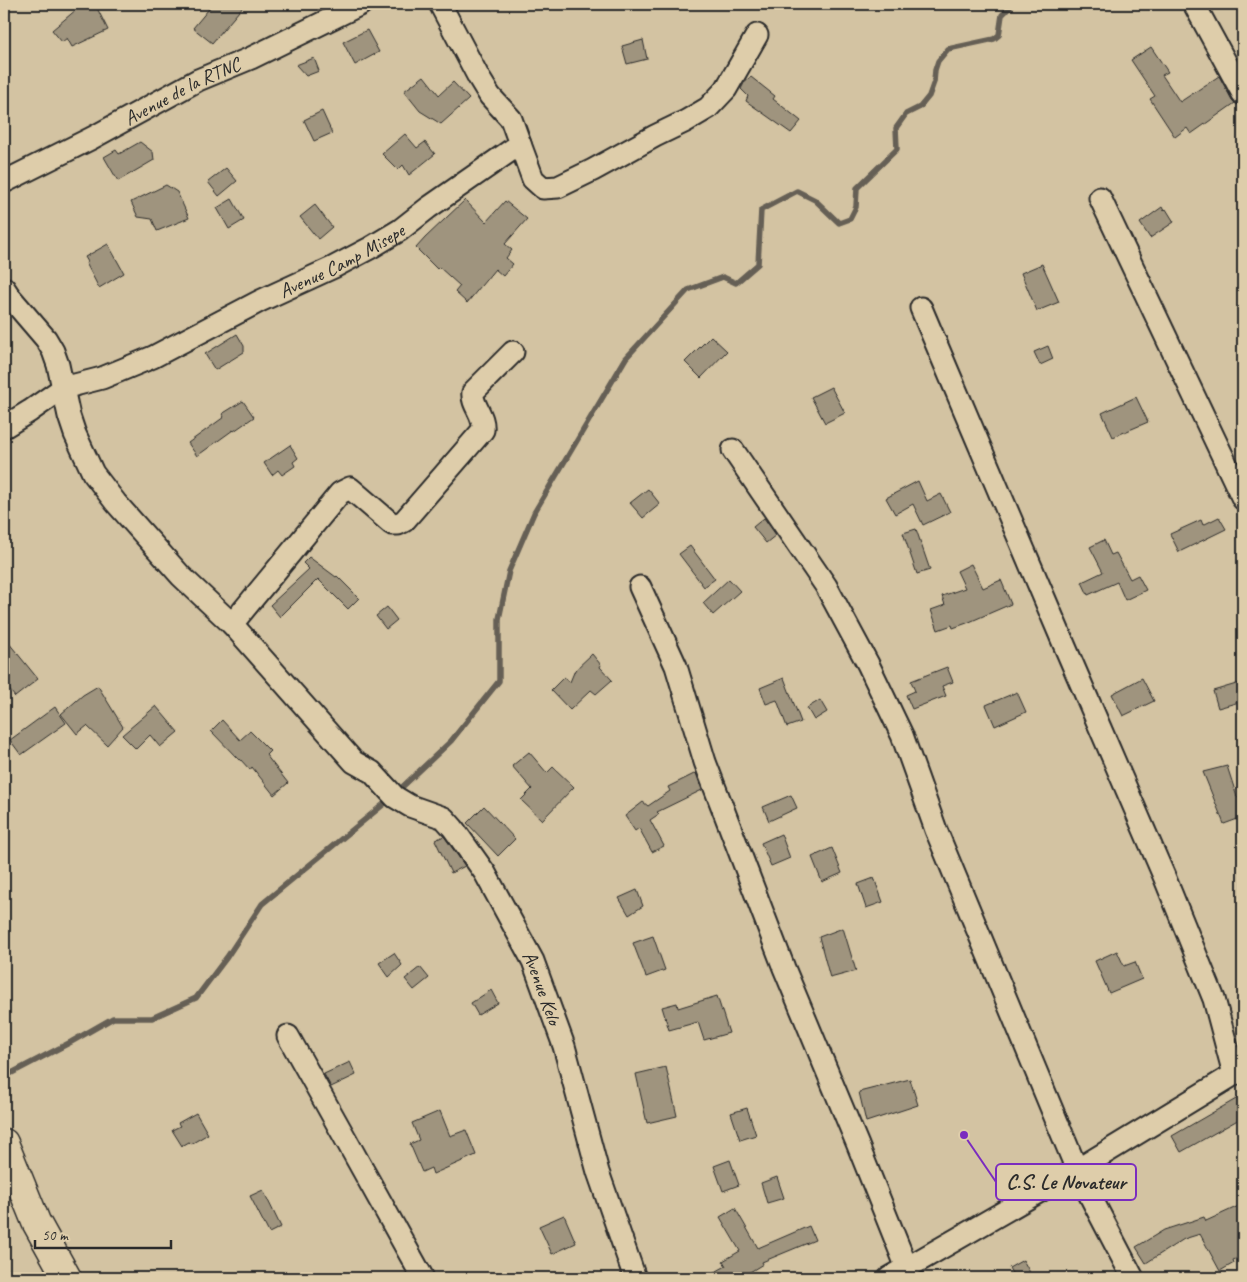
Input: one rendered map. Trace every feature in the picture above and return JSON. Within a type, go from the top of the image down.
[{"type":"street","name":"Avenue de la RTNC","points":[[4,182],[92,138],[198,80],[251,58],[361,4]]},
{"type":"street","points":[[440,4],[490,96],[510,119],[533,180],[543,188],[558,187],[575,179],[655,136],[686,122],[708,108],[726,89],[757,35]]},
{"type":"street","points":[[1194,4],[1243,94]]},
{"type":"street","name":"Avenue Camp Misepe","points":[[4,426],[64,388],[102,378],[153,357],[260,301],[370,248],[400,230],[428,208],[520,144]]},
{"type":"street","points":[[1100,198],[1243,499]]},
{"type":"street","name":"Avenue Kelo","points":[[4,288],[46,339],[58,364],[69,416],[75,434],[94,473],[116,504],[181,576],[232,624],[354,762],[372,772],[395,797],[410,806],[444,818],[485,873],[533,961],[564,1046],[598,1172],[635,1278]]},
{"type":"street","points":[[640,587],[676,666],[705,762],[784,968],[857,1143],[898,1273],[1077,1170],[1239,1072],[1214,999],[1171,893],[921,308]]},
{"type":"street","points":[[232,624],[344,490],[350,488],[392,524],[404,521],[483,430],[484,424],[473,400],[474,392],[513,352]]},
{"type":"street","points":[[733,450],[826,586],[873,672],[902,735],[936,830],[1077,1170],[1134,1278]]},
{"type":"street","points":[[288,1036],[423,1278]]},
{"type":"street","points":[[4,1143],[36,1222],[67,1278]]},
{"type":"building","points":[[74,4],[95,4],[108,30],[72,47],[67,38],[62,42],[52,30],[77,9]]},
{"type":"building","points":[[213,4],[245,4],[212,43],[193,28]]},
{"type":"building","points":[[367,30],[379,52],[355,65],[343,42]]},
{"type":"building","points":[[643,40],[647,59],[627,64],[622,46]]},
{"type":"building","points":[[1151,47],[1168,72],[1162,75],[1180,102],[1219,76],[1235,103],[1191,134],[1187,128],[1175,137],[1150,99],[1155,96],[1131,60]]},
{"type":"building","points":[[314,58],[319,71],[306,76],[296,65]]},
{"type":"building","points":[[424,76],[439,95],[453,82],[469,99],[441,124],[420,111],[404,91]]},
{"type":"building","points":[[751,77],[775,96],[773,99],[801,121],[791,133],[746,101],[748,96],[741,89],[745,81]]},
{"type":"building","points":[[322,111],[332,133],[314,141],[304,120]]},
{"type":"building","points":[[405,134],[417,148],[425,142],[435,154],[409,175],[403,165],[398,170],[382,154]]},
{"type":"building","points":[[140,142],[153,152],[154,160],[118,181],[104,157],[116,150],[119,154]]},
{"type":"building","points":[[226,168],[237,181],[219,196],[208,182]]},
{"type":"building","points":[[166,185],[177,192],[189,218],[157,231],[152,219],[138,217],[131,202]]},
{"type":"building","points":[[232,199],[244,220],[229,229],[217,208]]},
{"type":"building","points":[[465,200],[486,222],[505,201],[527,219],[505,244],[512,250],[506,258],[513,264],[503,276],[495,269],[467,303],[455,292],[460,286],[439,267],[437,269],[416,248]]},
{"type":"building","points":[[315,205],[332,227],[318,239],[300,217]]},
{"type":"building","points":[[1162,207],[1164,211],[1166,209],[1174,222],[1150,238],[1140,223]]},
{"type":"building","points":[[108,244],[124,273],[99,288],[86,263],[88,262],[85,257]]},
{"type":"building","points":[[1042,264],[1059,302],[1037,311],[1021,273]]},
{"type":"building","points":[[237,334],[244,346],[244,352],[215,370],[205,354]]},
{"type":"building","points":[[711,336],[727,351],[701,378],[685,362]]},
{"type":"building","points":[[1048,346],[1053,359],[1040,365],[1034,352]]},
{"type":"building","points":[[831,387],[845,413],[825,423],[811,397]]},
{"type":"building","points":[[1136,397],[1148,422],[1113,437],[1102,413]]},
{"type":"building","points":[[243,401],[254,417],[197,456],[188,443],[224,417],[222,414]]},
{"type":"building","points":[[290,445],[298,458],[293,462],[295,466],[282,475],[278,470],[272,475],[264,463]]},
{"type":"building","points":[[918,481],[927,501],[941,494],[950,512],[923,525],[913,504],[895,514],[886,498]]},
{"type":"building","points":[[648,489],[660,504],[643,518],[630,503]]},
{"type":"building","points":[[1219,517],[1226,529],[1179,552],[1170,534],[1201,520],[1203,525]]},
{"type":"building","points":[[764,518],[776,535],[766,543],[753,527]]},
{"type":"building","points":[[916,529],[930,570],[917,574],[903,533]]},
{"type":"building","points":[[1104,540],[1111,555],[1116,553],[1130,579],[1138,575],[1146,590],[1125,600],[1117,582],[1088,595],[1082,582],[1103,572],[1090,547]]},
{"type":"building","points":[[690,546],[715,579],[704,587],[679,554]]},
{"type":"building","points":[[309,557],[337,576],[359,598],[348,609],[318,579],[280,617],[270,605],[309,569],[303,563]]},
{"type":"building","points":[[971,564],[983,588],[1001,580],[1011,604],[953,628],[952,625],[938,630],[931,610],[945,605],[942,596],[965,588],[957,571]]},
{"type":"building","points":[[729,579],[740,591],[713,615],[703,603]]},
{"type":"building","points":[[387,607],[397,620],[386,629],[376,616]]},
{"type":"building","points":[[4,637],[38,679],[15,697],[4,683]]},
{"type":"building","points":[[592,654],[601,665],[600,667],[612,680],[596,694],[591,690],[570,710],[551,690],[564,677],[570,682],[575,670]]},
{"type":"building","points":[[947,667],[953,682],[942,686],[946,696],[912,709],[906,695],[915,691],[911,681]]},
{"type":"building","points":[[784,678],[801,722],[787,727],[777,700],[766,704],[760,688]]},
{"type":"building","points":[[1142,678],[1154,701],[1123,716],[1112,694]]},
{"type":"building","points":[[1243,682],[1243,701],[1218,708],[1213,691]]},
{"type":"building","points":[[98,686],[123,727],[107,745],[87,726],[77,734],[61,714],[83,695]]},
{"type":"building","points":[[1017,692],[1026,712],[995,726],[986,705]]},
{"type":"building","points":[[820,700],[827,712],[814,720],[807,708]]},
{"type":"building","points":[[156,706],[178,732],[160,747],[150,735],[136,749],[122,735]]},
{"type":"building","points":[[55,707],[66,723],[21,755],[10,740]]},
{"type":"building","points":[[222,720],[240,740],[250,731],[270,751],[266,755],[288,783],[274,795],[252,767],[250,770],[211,731]]},
{"type":"building","points":[[529,752],[547,773],[553,767],[574,787],[542,820],[521,800],[532,789],[512,766]]},
{"type":"building","points":[[1227,766],[1237,797],[1243,795],[1243,817],[1224,824],[1203,772]]},
{"type":"building","points":[[696,773],[702,790],[657,812],[659,814],[650,820],[664,846],[652,852],[639,828],[635,831],[625,816],[643,802],[648,806],[670,791],[668,787]]},
{"type":"building","points":[[791,795],[797,808],[769,821],[763,807]]},
{"type":"building","points":[[484,806],[515,839],[498,856],[467,823]]},
{"type":"building","points":[[781,834],[790,858],[771,866],[761,843]]},
{"type":"building","points":[[444,836],[465,866],[451,873],[435,840]]},
{"type":"building","points":[[832,848],[842,873],[822,882],[812,857]]},
{"type":"building","points":[[874,878],[883,902],[866,908],[858,884]]},
{"type":"building","points":[[637,890],[643,906],[629,915],[619,898]]},
{"type":"building","points":[[843,928],[856,971],[830,978],[819,937]]},
{"type":"building","points":[[653,936],[665,970],[646,977],[633,943]]},
{"type":"building","points":[[1117,951],[1124,966],[1135,962],[1142,979],[1109,993],[1095,961]]},
{"type":"building","points":[[394,953],[402,965],[389,977],[379,963]]},
{"type":"building","points":[[420,967],[429,978],[414,990],[405,979]]},
{"type":"building","points":[[491,990],[498,1003],[478,1015],[471,1003]]},
{"type":"building","points":[[717,996],[729,1033],[704,1040],[698,1022],[669,1030],[662,1007],[677,1003],[678,1008]]},
{"type":"building","points":[[350,1062],[356,1075],[331,1087],[324,1074]]},
{"type":"building","points":[[666,1067],[677,1116],[647,1123],[636,1074]]},
{"type":"building","points":[[910,1079],[918,1105],[866,1122],[859,1092]]},
{"type":"building","points":[[1243,1095],[1243,1117],[1181,1152],[1172,1136]]},
{"type":"building","points":[[747,1108],[756,1135],[740,1140],[731,1113]]},
{"type":"building","points":[[440,1111],[450,1136],[466,1130],[476,1155],[433,1174],[431,1168],[422,1172],[410,1144],[419,1140],[412,1123]]},
{"type":"building","points":[[196,1113],[208,1134],[191,1144],[189,1142],[182,1146],[172,1130],[180,1126],[178,1123]]},
{"type":"building","points":[[730,1160],[739,1185],[723,1191],[714,1166]]},
{"type":"building","points":[[777,1177],[784,1198],[767,1203],[761,1183]]},
{"type":"building","points":[[263,1190],[281,1227],[269,1233],[250,1196]]},
{"type":"building","points":[[1243,1204],[1243,1256],[1233,1260],[1234,1263],[1220,1271],[1200,1234],[1184,1239],[1146,1263],[1136,1247],[1164,1230],[1204,1217],[1206,1221]]},
{"type":"building","points":[[735,1208],[758,1248],[809,1226],[815,1240],[762,1262],[763,1264],[740,1278],[704,1278],[726,1266],[723,1261],[740,1251],[720,1217]]},
{"type":"building","points":[[564,1215],[576,1243],[552,1254],[539,1226]]},
{"type":"building","points":[[1023,1260],[1033,1278],[1015,1278],[1009,1268]]},
{"type":"waterway","points":[[398,791],[451,741],[499,681],[499,619],[509,571],[534,513],[626,358],[688,290],[723,277],[736,283],[758,264],[761,210],[797,191],[815,200],[839,223],[850,219],[856,207],[857,188],[897,149],[896,128],[906,114],[920,107],[929,96],[938,61],[948,49],[994,39],[999,35],[1002,15],[1013,4]]},
{"type":"waterway","points":[[4,1077],[113,1018],[152,1018],[196,998],[227,957],[262,904],[390,799]]},
{"type":"place","name":"C.S. Le Novateur","points":[[964,1135]]}]
